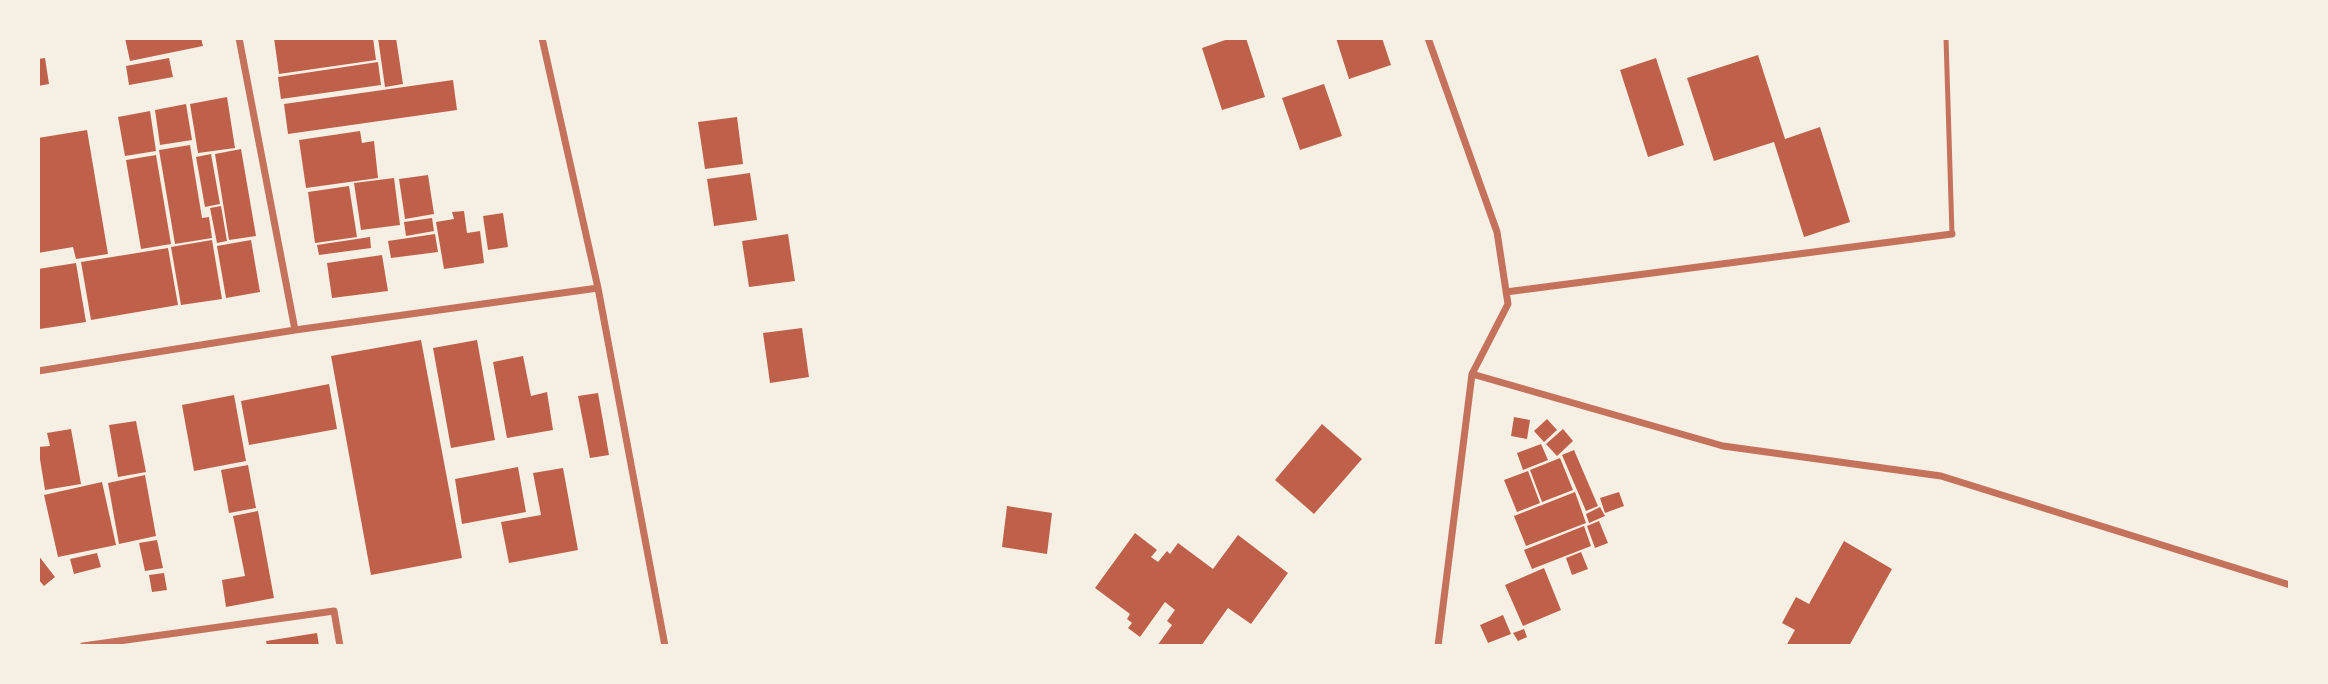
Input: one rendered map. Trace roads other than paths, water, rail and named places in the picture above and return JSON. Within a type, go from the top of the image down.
[{"type":"street","points":[[239,38],[295,330]]},
{"type":"street","points":[[542,38],[598,288],[665,646]]},
{"type":"street","points":[[1428,38],[1497,232],[1508,304],[1472,374],[1438,646]]},
{"type":"street","points":[[1506,292],[1952,234]]},
{"type":"street","points":[[38,371],[295,330],[598,288]]},
{"type":"street","points":[[1472,374],[1723,446],[1941,476],[2290,585]]},
{"type":"street","points":[[83,646],[334,611],[340,646]]},
{"type":"lane","points":[[1946,38],[1952,234]]}]
